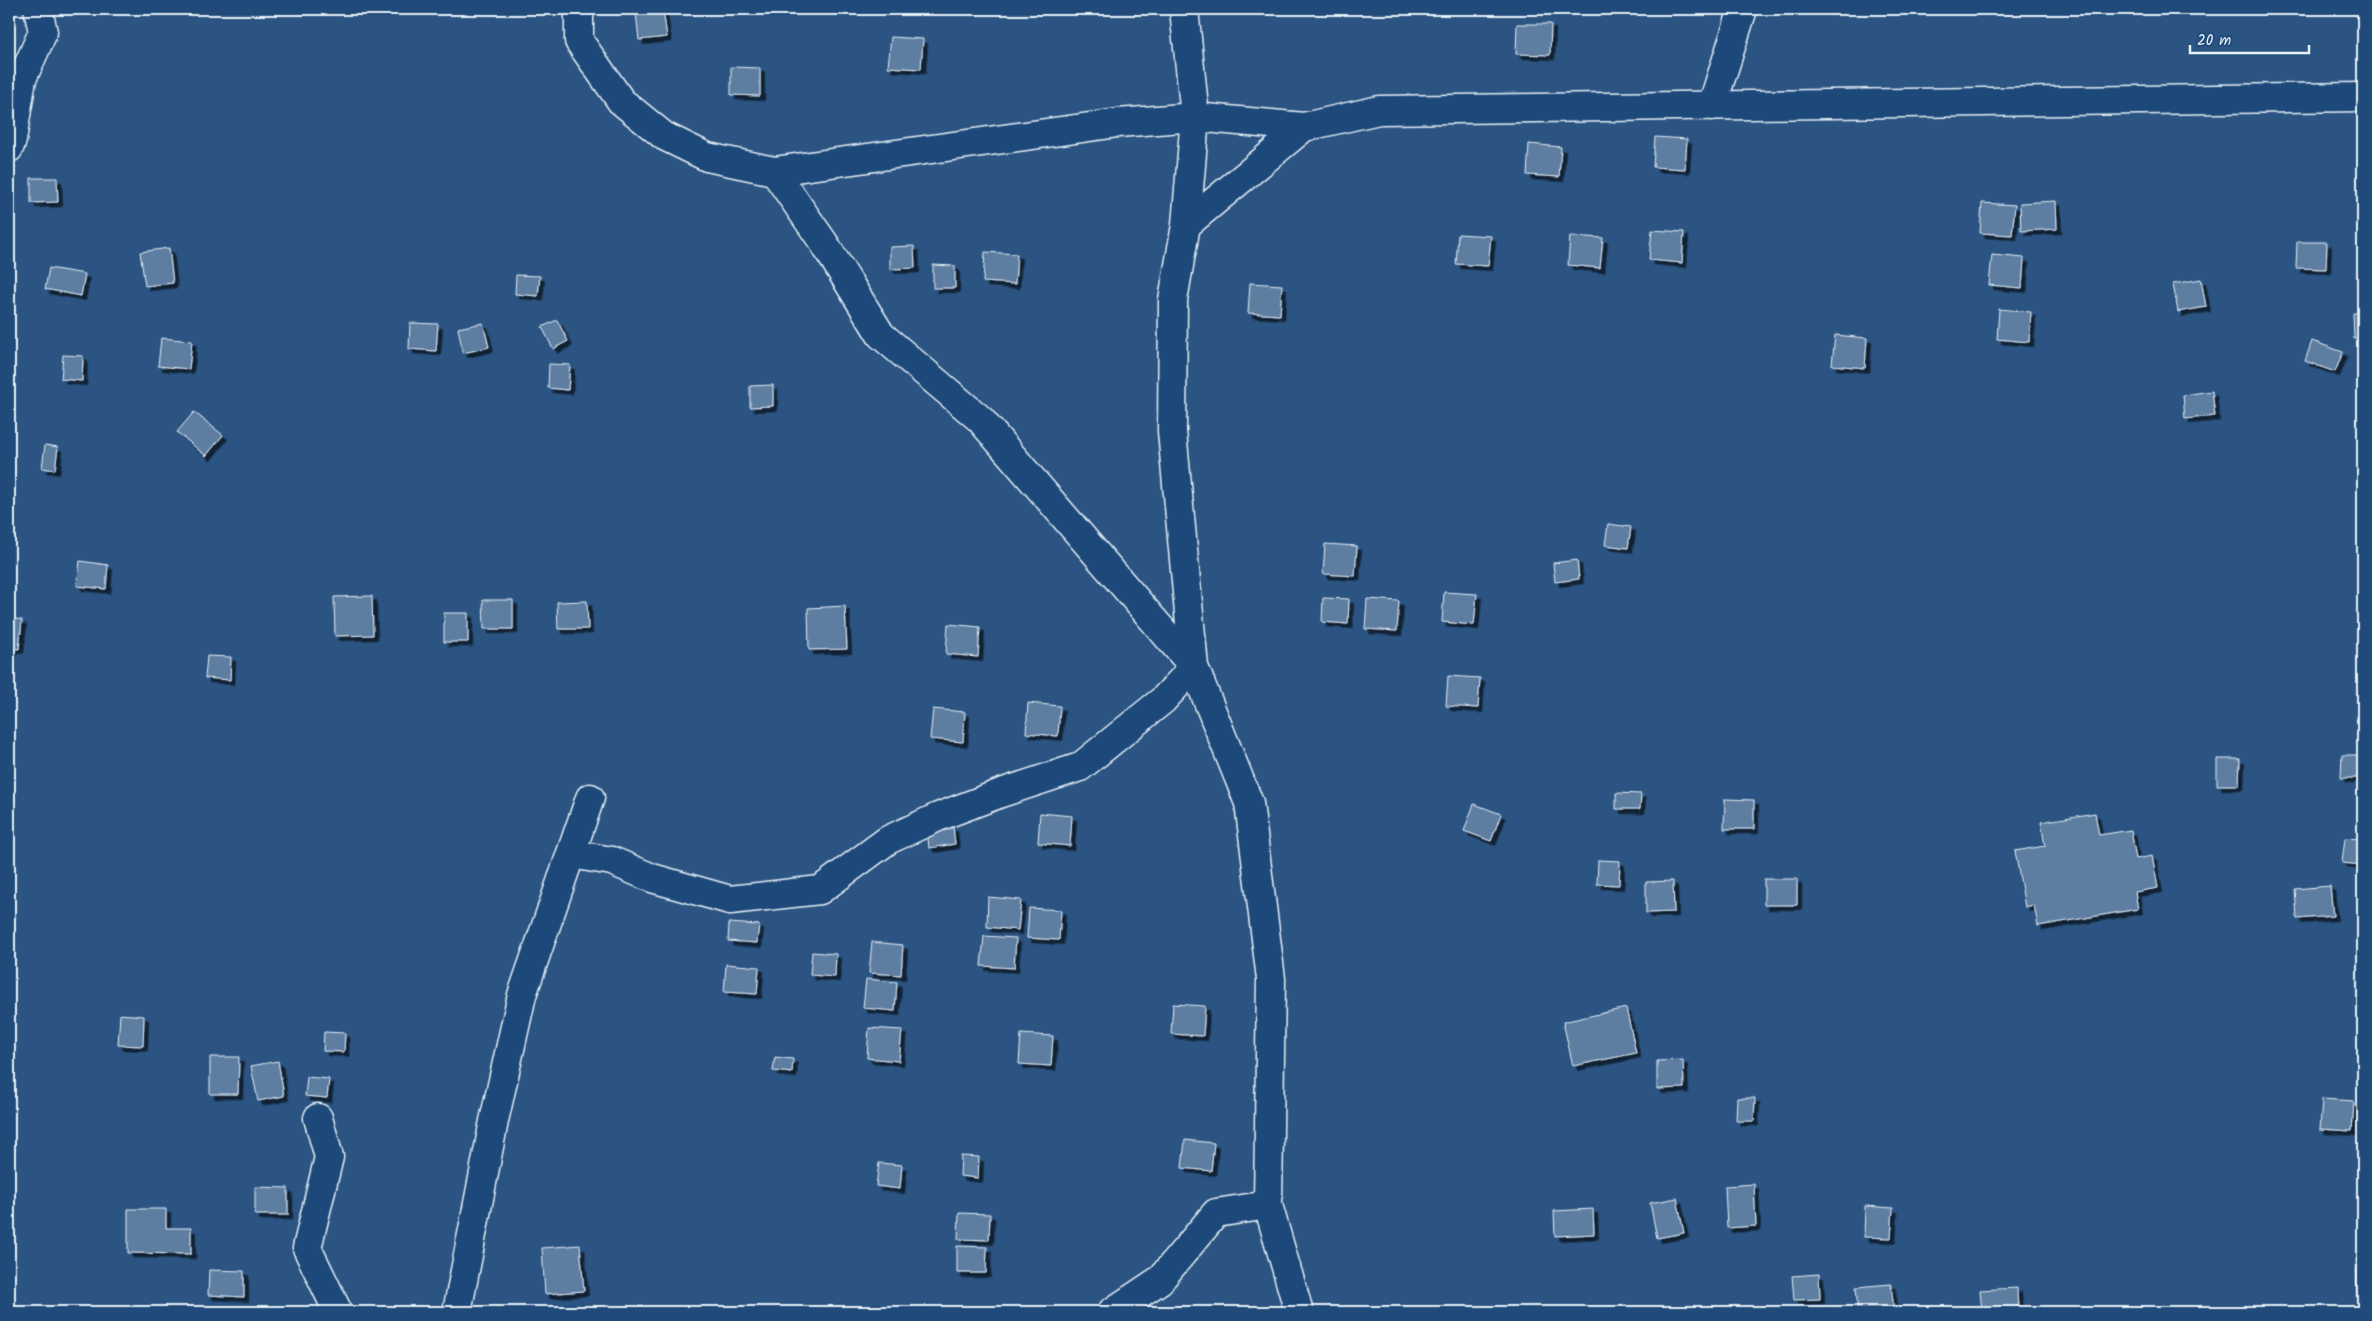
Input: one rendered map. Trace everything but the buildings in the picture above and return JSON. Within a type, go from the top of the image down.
[{"type":"street","points":[[9,148],[22,79],[43,32],[38,9]]},
{"type":"street","points":[[579,9],[580,41],[621,101],[628,107],[664,136],[707,157],[774,171],[1118,123],[1195,117],[1304,127],[1379,110],[2363,97]]},
{"type":"street","points":[[1184,9],[1195,117],[1186,225],[1173,300],[1172,431],[1194,667],[1249,803],[1271,979],[1268,1205],[1299,1312]]},
{"type":"street","points":[[1712,106],[1742,9]]},
{"type":"street","points":[[1186,225],[1304,127]]},
{"type":"street","points":[[774,171],[824,243],[881,335],[980,419],[1194,667]]},
{"type":"street","points":[[571,854],[612,861],[652,878],[730,900],[820,890],[888,840],[938,817],[1001,793],[1080,767],[1162,700],[1194,667]]},
{"type":"street","points":[[457,1312],[494,1121],[522,995],[590,798]]},
{"type":"street","points":[[318,1118],[329,1157],[307,1248],[338,1312]]},
{"type":"street","points":[[1112,1312],[1160,1280],[1216,1213],[1268,1205]]}]
